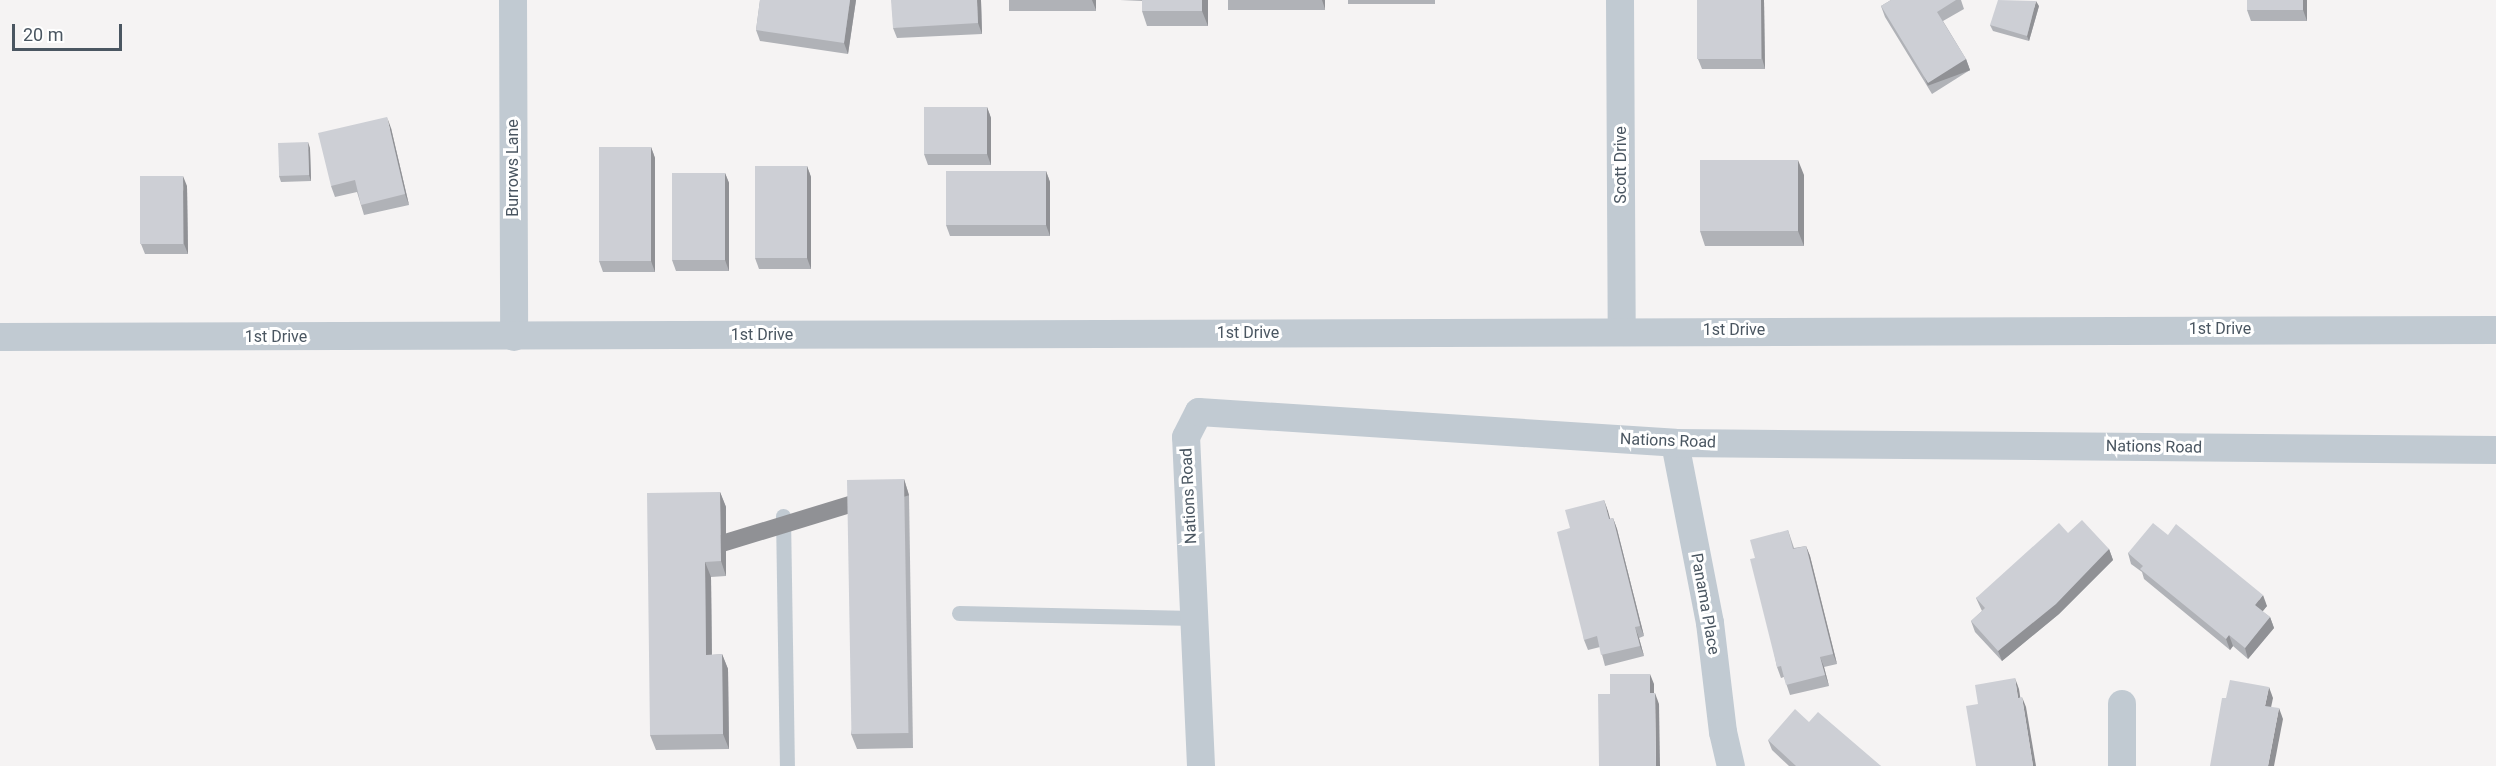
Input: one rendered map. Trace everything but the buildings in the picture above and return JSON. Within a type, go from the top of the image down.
[{"type":"street","name":"Burrows Lane","points":[[513,0],[514,337]]},
{"type":"street","name":"Scott Drive","points":[[1620,0],[1622,331]]},
{"type":"street","name":"1st Drive","points":[[0,337],[2496,330]]},
{"type":"street","name":"Nations Road","points":[[1201,766],[1186,437],[1199,412],[1675,443],[2496,450]]},
{"type":"street","name":"Panama Place","points":[[1675,443],[1710,623],[1723,732],[1731,766]]},
{"type":"street","points":[[2122,704],[2122,766]]},
{"type":"lane","points":[[783,516],[787,766]]},
{"type":"lane","points":[[959,613],[1194,618]]}]
